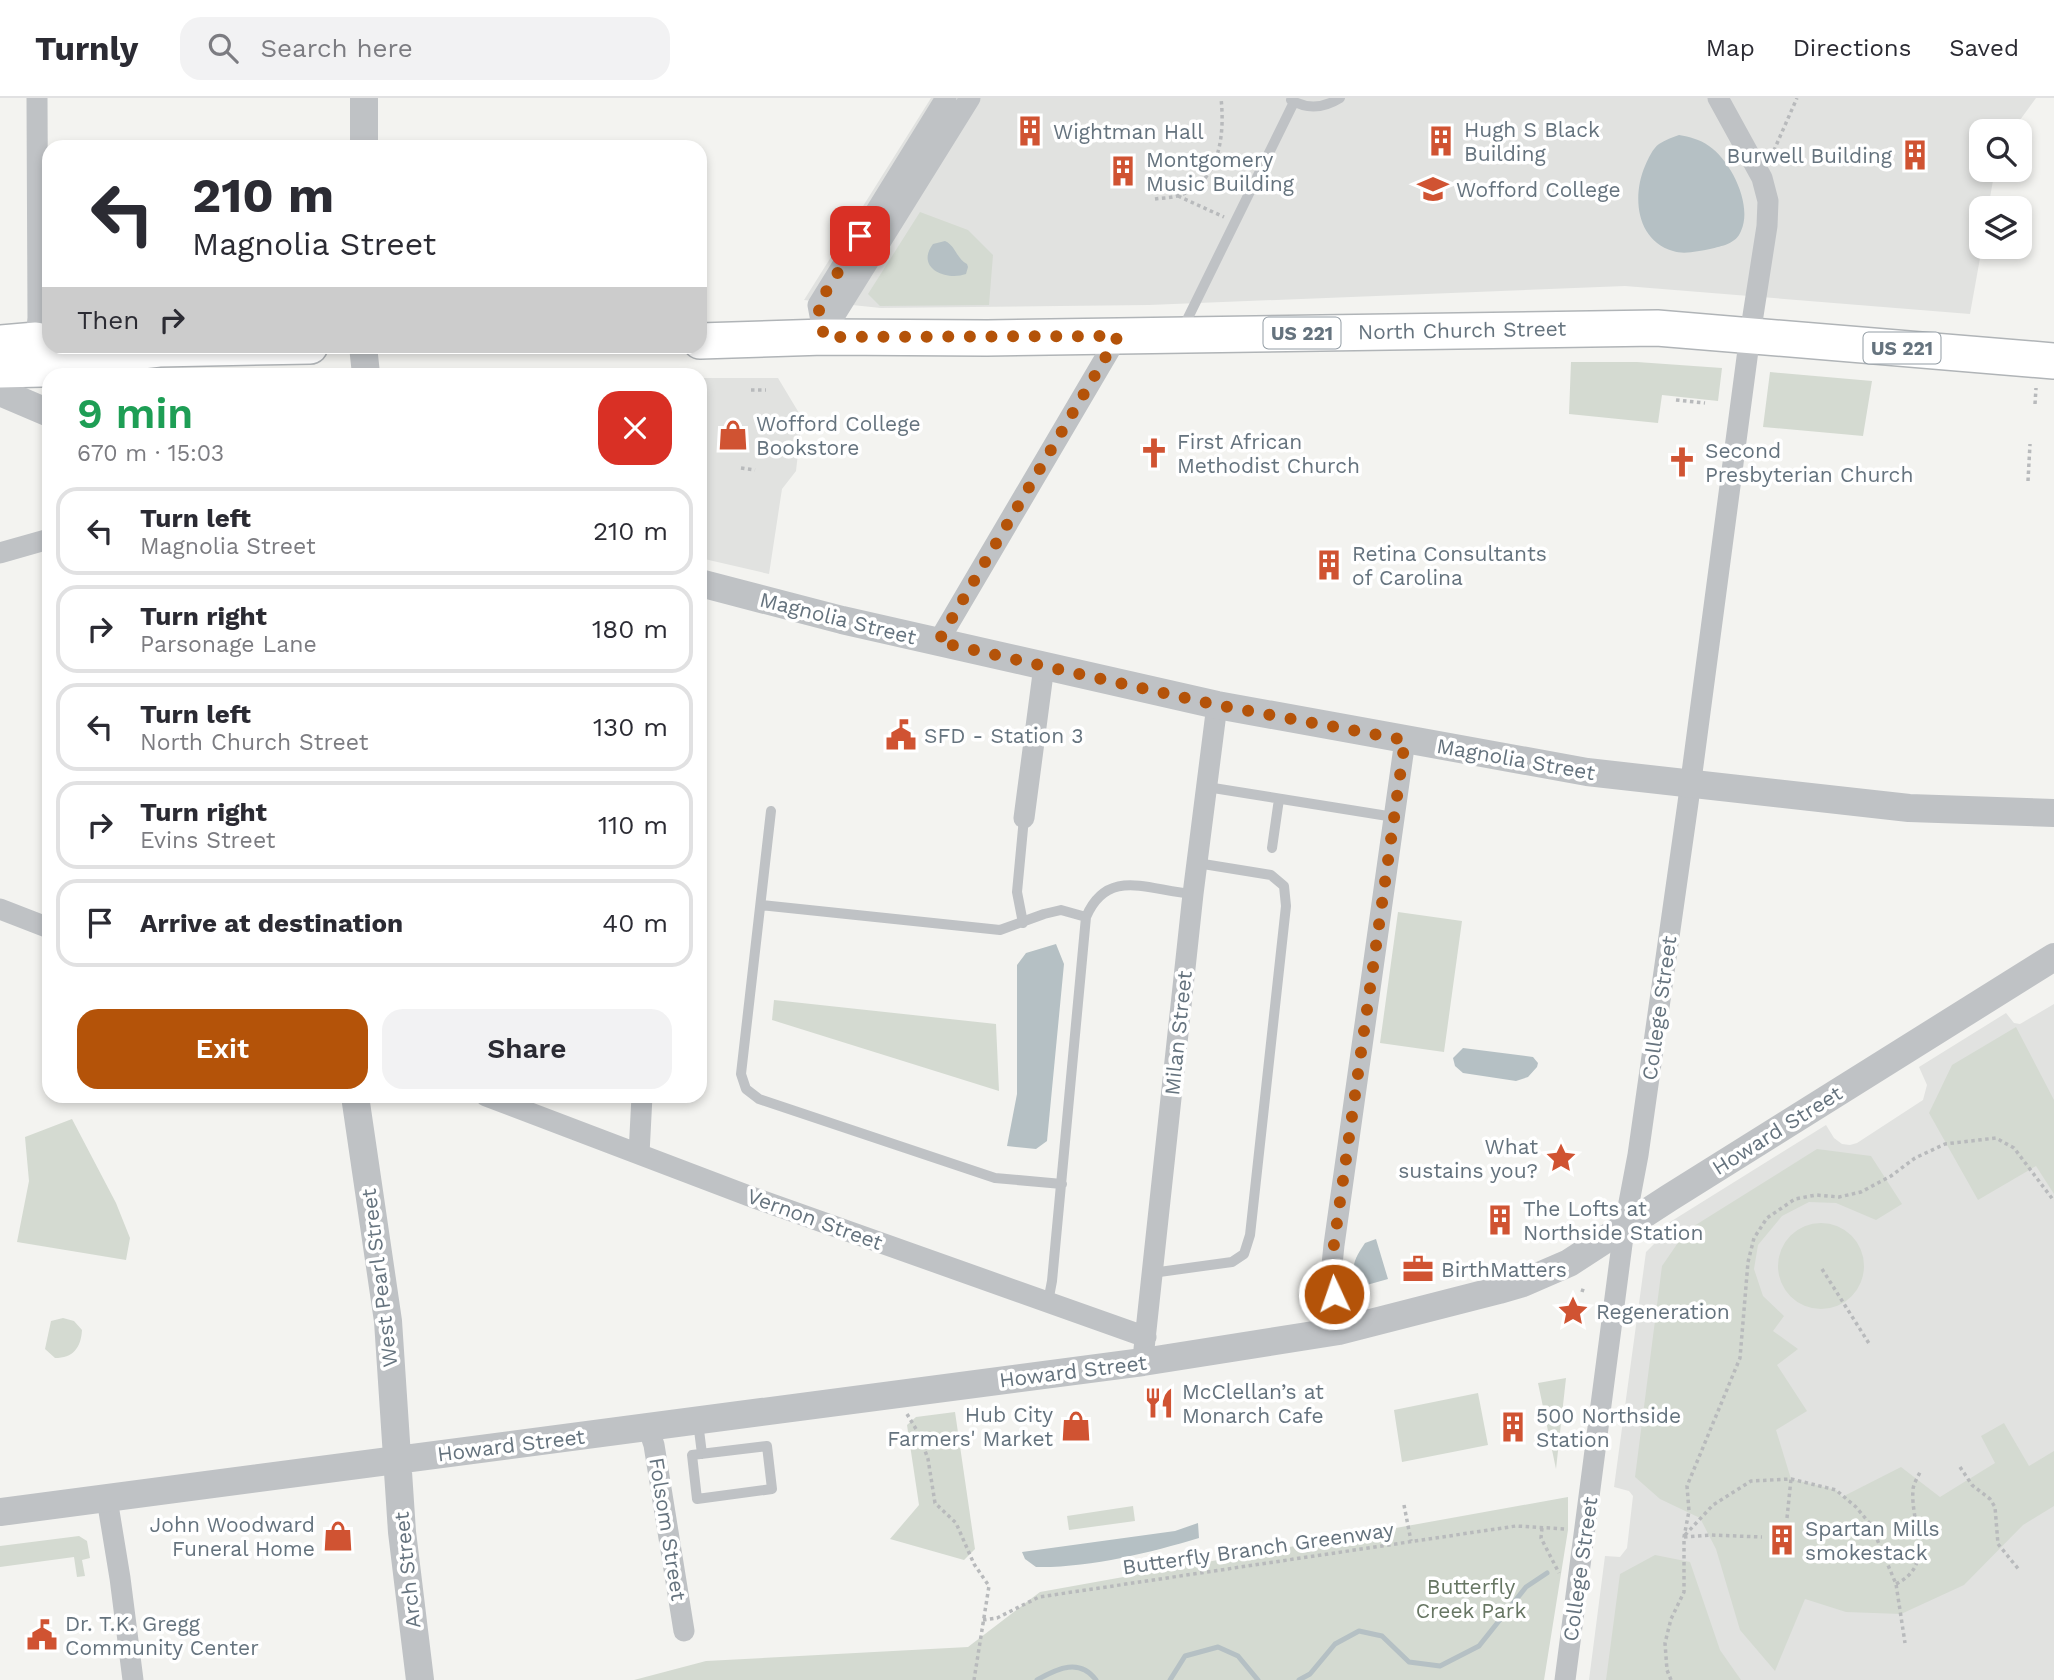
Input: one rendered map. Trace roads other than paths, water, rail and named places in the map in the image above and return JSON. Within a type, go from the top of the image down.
[{"type":"main road","name":"North Church Street","points":[[707,341],[1611,327],[1704,330],[2045,374]]},
{"type":"main road","points":[[0,343],[42,343]]},
{"type":"main road","points":[[90,354],[97,356]]},
{"type":"main road","points":[[46,368],[115,354]]},
{"type":"main road","points":[[0,370],[42,369]]},
{"type":"street","points":[[37,98],[38,318],[42,327]]},
{"type":"street","points":[[364,98],[364,140]]},
{"type":"street","points":[[824,337],[818,305],[946,98]]},
{"type":"street","points":[[824,337],[830,323],[970,98]]},
{"type":"street","name":"College Street","points":[[1565,1680],[1624,1229],[1638,1155],[1768,214],[1762,178],[1718,98]]},
{"type":"street","points":[[938,642],[1118,336]]},
{"type":"street","points":[[0,392],[42,411]]},
{"type":"street","points":[[0,553],[42,541]]},
{"type":"street","name":"Magnolia Street","points":[[707,585],[842,620],[1217,705],[1587,772],[1909,808],[2054,813]]},
{"type":"street","points":[[1024,818],[1044,666]]},
{"type":"street","name":"Milan Street","points":[[1144,1350],[1193,894],[1217,705]]},
{"type":"street","points":[[1339,1331],[1331,1275],[1334,1244],[1405,740]]},
{"type":"street","points":[[0,909],[42,925]]},
{"type":"street","name":"Howard Street","points":[[0,1512],[698,1420],[1144,1350],[1339,1331],[1523,1283],[1569,1263],[2054,957]]},
{"type":"street","name":"West Pearl Street","points":[[356,1103],[388,1321],[397,1460]]},
{"type":"street","name":"Vernon Street","points":[[504,1103],[1048,1302],[1144,1350]]},
{"type":"street","points":[[639,1154],[642,1103]]},
{"type":"street","name":"Folsom Street","points":[[648,1427],[654,1445],[684,1631]]},
{"type":"street","name":"Arch Street","points":[[397,1460],[402,1532],[421,1680]]},
{"type":"street","points":[[107,1499],[133,1680]]},
{"type":"lane","points":[[1179,335],[1292,100],[1309,107],[1325,106],[1340,98]]},
{"type":"lane","points":[[1207,787],[1394,817]]},
{"type":"lane","points":[[1272,848],[1279,799]]},
{"type":"lane","points":[[771,811],[741,1074],[746,1089],[759,1099],[995,1178],[1062,1184]]},
{"type":"lane","points":[[1023,923],[1017,892],[1024,818]]},
{"type":"lane","points":[[1152,1273],[1233,1262],[1244,1254],[1250,1235],[1286,906],[1284,886],[1271,875],[1197,863]]},
{"type":"lane","points":[[1048,1302],[1062,1184],[1086,917],[1093,901],[1111,887],[1128,884],[1193,894]]},
{"type":"lane","points":[[761,905],[1000,930],[1060,911],[1086,917]]},
{"type":"lane","points":[[698,1420],[702,1454]]},
{"type":"lane","points":[[767,1446],[772,1489],[697,1499],[692,1455],[702,1454],[767,1446]]},
{"type":"waterway","points":[[1299,1680],[1310,1674],[1335,1644],[1359,1631],[1382,1636],[1409,1662],[1440,1666],[1479,1646],[1526,1587],[1547,1573]]},
{"type":"waterway","points":[[1170,1680],[1185,1656],[1218,1647],[1238,1656],[1258,1680]]},
{"type":"waterway","points":[[1037,1680],[1068,1667],[1083,1669],[1096,1680]]},
{"type":"place","name":"Wightman Hall","points":[[1030,131]]},
{"type":"place","name":"Hugh S Black Building","points":[[1441,141]]},
{"type":"place","name":"Burwell Building","points":[[1915,155]]},
{"type":"place","name":"Montgomery Music Building","points":[[1123,171]]},
{"type":"place","name":"Wofford College","points":[[1433,189]]},
{"type":"place","name":"Wofford College Bookstore","points":[[733,435]]},
{"type":"place","name":"First African Methodist Church","points":[[1154,453]]},
{"type":"place","name":"Second Presbyterian Church","points":[[1682,462]]},
{"type":"place","name":"Retina Consultants of Carolina","points":[[1329,565]]},
{"type":"place","name":"SFD - Station 3","points":[[901,735]]},
{"type":"place","name":"What sustains you?","points":[[1561,1158]]},
{"type":"place","name":"The Lofts at Northside Station","points":[[1500,1220]]},
{"type":"place","name":"BirthMatters","points":[[1418,1269]]},
{"type":"place","name":"Regeneration","points":[[1573,1311]]},
{"type":"place","name":"McClellan’s at Monarch Cafe","points":[[1159,1403]]},
{"type":"place","name":"Hub City Farmers' Market","points":[[1076,1426]]},
{"type":"place","name":"500 Northside Station","points":[[1513,1427]]},
{"type":"place","name":"John Woodward Funeral Home","points":[[338,1536]]},
{"type":"place","name":"Spartan Mills smokestack","points":[[1782,1540]]},
{"type":"place","name":"Dr. T.K. Gregg Community Center","points":[[42,1635]]},
{"type":"park label","name":"Butterfly Creek Park","points":[[1471,1598]]}]
